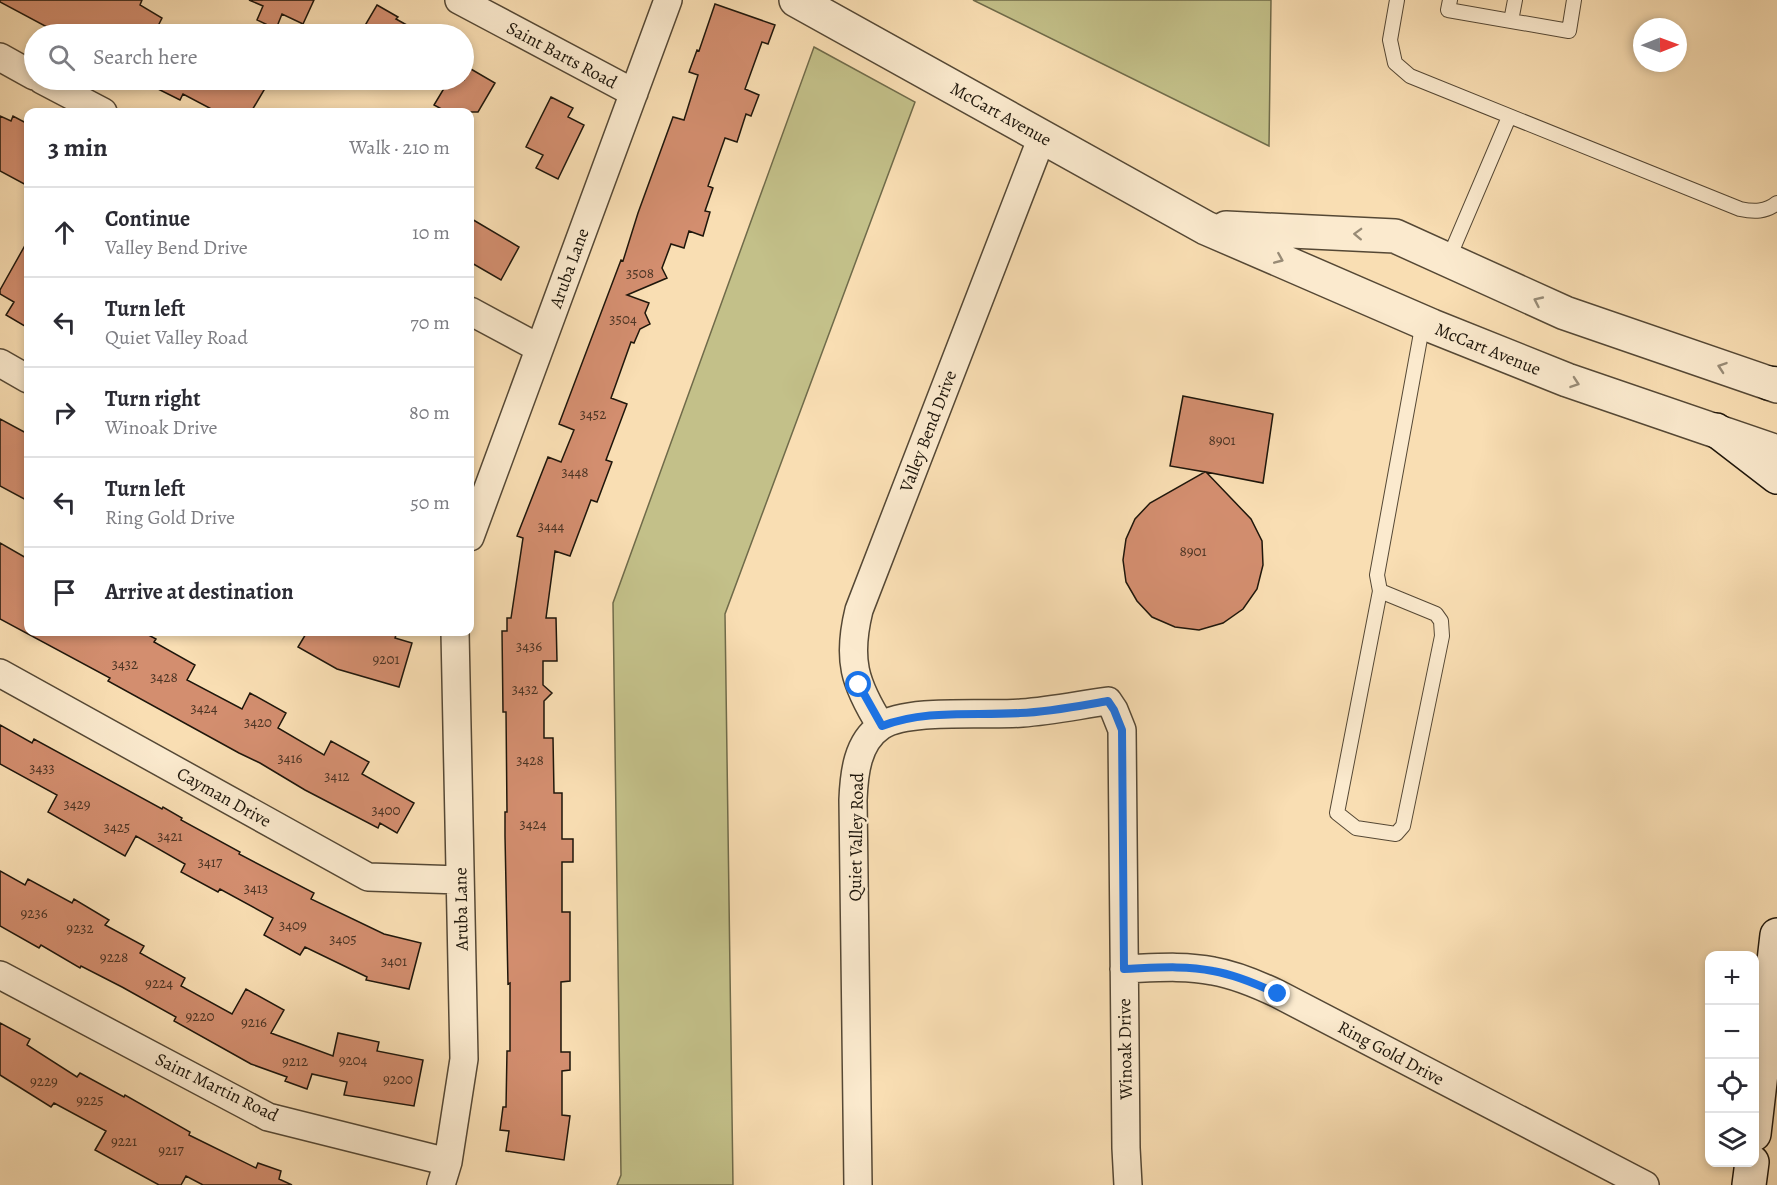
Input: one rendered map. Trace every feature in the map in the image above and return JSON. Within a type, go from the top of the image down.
[{"type":"street","name":"Saint Barts Road","points":[[459,0],[634,93]]},
{"type":"street","name":"Aruba Lane","points":[[474,526],[668,0]]},
{"type":"street","name":"McCart Avenue","points":[[796,0],[1206,228],[1423,322],[1567,380],[1777,452]]},
{"type":"street","points":[[0,57],[24,70]]},
{"type":"street","points":[[61,90],[95,108]]},
{"type":"street","name":"Valley Bend Drive","points":[[882,726],[859,685],[852,659],[853,632],[859,610],[1042,137]]},
{"type":"street","name":"McCart Avenue","points":[[1206,228],[1395,236],[1565,313],[1774,384]]},
{"type":"street","points":[[474,313],[539,348]]},
{"type":"street","points":[[0,363],[24,377]]},
{"type":"street","points":[[1716,430],[1777,477]]},
{"type":"street","name":"Aruba Lane","points":[[444,1174],[464,1059],[455,636]]},
{"type":"street","name":"Cayman Drive","points":[[0,673],[368,877],[460,880]]},
{"type":"street","name":"Winoak Drive","points":[[882,726],[898,720],[931,715],[1020,713],[1063,709],[1108,701],[1114,710],[1122,730],[1128,1185]]},
{"type":"street","name":"Quiet Valley Road","points":[[858,1185],[854,772],[870,736],[882,726]]},
{"type":"street","points":[[1757,1113],[1777,935]]},
{"type":"street","name":"Ring Gold Drive","points":[[1124,969],[1173,967],[1212,970],[1245,979],[1289,999],[1645,1185]]},
{"type":"street","name":"Saint Martin Road","points":[[0,975],[268,1117],[444,1174]]},
{"type":"street","points":[[1749,1185],[1751,1167]]},
{"type":"lane","points":[[1397,0],[1390,40],[1395,63],[1410,76],[1740,209],[1754,212],[1772,207],[1777,203]]},
{"type":"lane","points":[[1450,0],[1448,10],[1569,31],[1574,0]]},
{"type":"lane","points":[[1511,21],[1515,0]]},
{"type":"lane","points":[[1448,260],[1509,117]]},
{"type":"lane","points":[[1380,591],[1436,614],[1442,621],[1443,636],[1403,826],[1396,834],[1356,828],[1337,813],[1380,591],[1377,575],[1378,557],[1423,322]]},
{"type":"shaded area","points":[[973,0],[1271,0],[1269,146]]},
{"type":"shaded area","points":[[814,47],[915,102],[725,614],[733,1185],[617,1185],[621,1175],[613,603]]},
{"type":"building","points":[[0,0],[142,0],[140,5],[162,18],[159,24],[41,24]]},
{"type":"building","points":[[249,0],[314,0],[303,24],[282,14],[278,24],[265,24],[257,20],[263,6]]},
{"type":"building","points":[[715,4],[775,25],[768,44],[762,42],[745,89],[759,95],[751,116],[746,114],[737,142],[725,138],[708,186],[713,188],[705,211],[710,212],[703,236],[689,231],[684,248],[671,244],[662,268],[667,278],[627,295],[649,303],[645,313],[650,324],[640,329],[634,343],[631,342],[611,398],[627,404],[606,460],[612,462],[597,502],[591,500],[570,556],[555,551],[546,618],[556,618],[557,661],[543,661],[543,685],[552,693],[544,701],[544,738],[553,738],[554,793],[562,793],[562,839],[573,839],[573,862],[562,862],[562,912],[570,912],[570,981],[561,982],[561,1052],[570,1052],[570,1070],[562,1071],[562,1115],[570,1116],[564,1160],[506,1151],[509,1131],[500,1130],[503,1107],[506,1107],[507,1051],[510,1051],[505,836],[505,812],[507,812],[506,712],[503,712],[502,631],[507,631],[507,618],[511,618],[523,538],[517,536],[548,457],[561,462],[574,430],[559,424],[621,260],[623,261],[673,117],[684,120],[698,75],[689,72],[697,50],[699,51]]},
{"type":"building","points":[[377,5],[398,17],[396,19],[405,24],[366,24]]},
{"type":"building","points":[[474,71],[495,83],[478,112],[474,112],[474,108],[440,108],[434,105],[443,90],[474,90]]},
{"type":"building","points":[[160,90],[264,90],[253,108],[209,108],[183,94],[180,100]]},
{"type":"building","points":[[551,97],[573,108],[568,117],[584,125],[558,179],[536,168],[543,155],[526,147]]},
{"type":"building","points":[[0,116],[11,121],[13,116],[24,122],[24,184],[0,171]]},
{"type":"building","points":[[474,220],[519,247],[501,280],[474,264]]},
{"type":"building","points":[[24,247],[24,326],[6,315],[14,302],[0,294],[0,290]]},
{"type":"building","points":[[1183,396],[1273,414],[1263,483],[1206,472],[1251,519],[1262,541],[1263,565],[1257,589],[1243,609],[1223,623],[1199,630],[1175,627],[1152,617],[1137,601],[1126,582],[1123,560],[1126,539],[1135,519],[1150,503],[1205,472],[1170,466]]},
{"type":"building","points":[[0,419],[24,432],[24,499],[0,486]]},
{"type":"building","points":[[0,543],[24,557],[24,632],[0,619]]},
{"type":"building","points":[[32,636],[150,636],[156,639],[154,642],[195,665],[187,680],[242,709],[250,693],[286,713],[278,728],[324,755],[331,741],[369,762],[362,774],[414,803],[397,833],[380,823],[378,828],[108,681],[110,678]]},
{"type":"building","points":[[305,636],[396,636],[395,638],[412,643],[399,687],[337,669],[298,647]]},
{"type":"building","points":[[0,725],[32,743],[34,739],[162,809],[163,807],[182,818],[181,820],[240,852],[239,854],[314,893],[311,899],[384,934],[421,943],[409,989],[366,980],[367,977],[305,947],[300,955],[264,935],[273,918],[220,889],[218,892],[181,872],[185,864],[136,836],[125,856],[48,812],[57,795],[0,764]]},
{"type":"building","points":[[0,871],[25,885],[28,879],[72,903],[74,899],[109,920],[105,925],[144,946],[140,953],[185,978],[181,986],[232,1014],[246,989],[284,1010],[271,1033],[333,1056],[338,1033],[379,1042],[377,1051],[423,1060],[414,1106],[344,1095],[347,1082],[312,1074],[307,1089],[285,1081],[287,1077],[251,1064],[174,1021],[176,1017],[122,987],[81,966],[80,968],[41,945],[39,948],[0,926]]},
{"type":"building","points":[[0,1023],[30,1039],[27,1045],[77,1077],[80,1073],[124,1097],[125,1095],[190,1132],[189,1135],[256,1168],[258,1163],[281,1171],[279,1179],[292,1185],[203,1185],[186,1176],[181,1185],[159,1185],[95,1150],[106,1131],[54,1103],[51,1107],[0,1075]]},
{"type":"route","points":[[859,685],[868,705],[882,726],[898,720],[931,715],[1020,713],[1063,709],[1108,701],[1122,730],[1124,969],[1173,967],[1212,970],[1245,979],[1278,994]]}]
